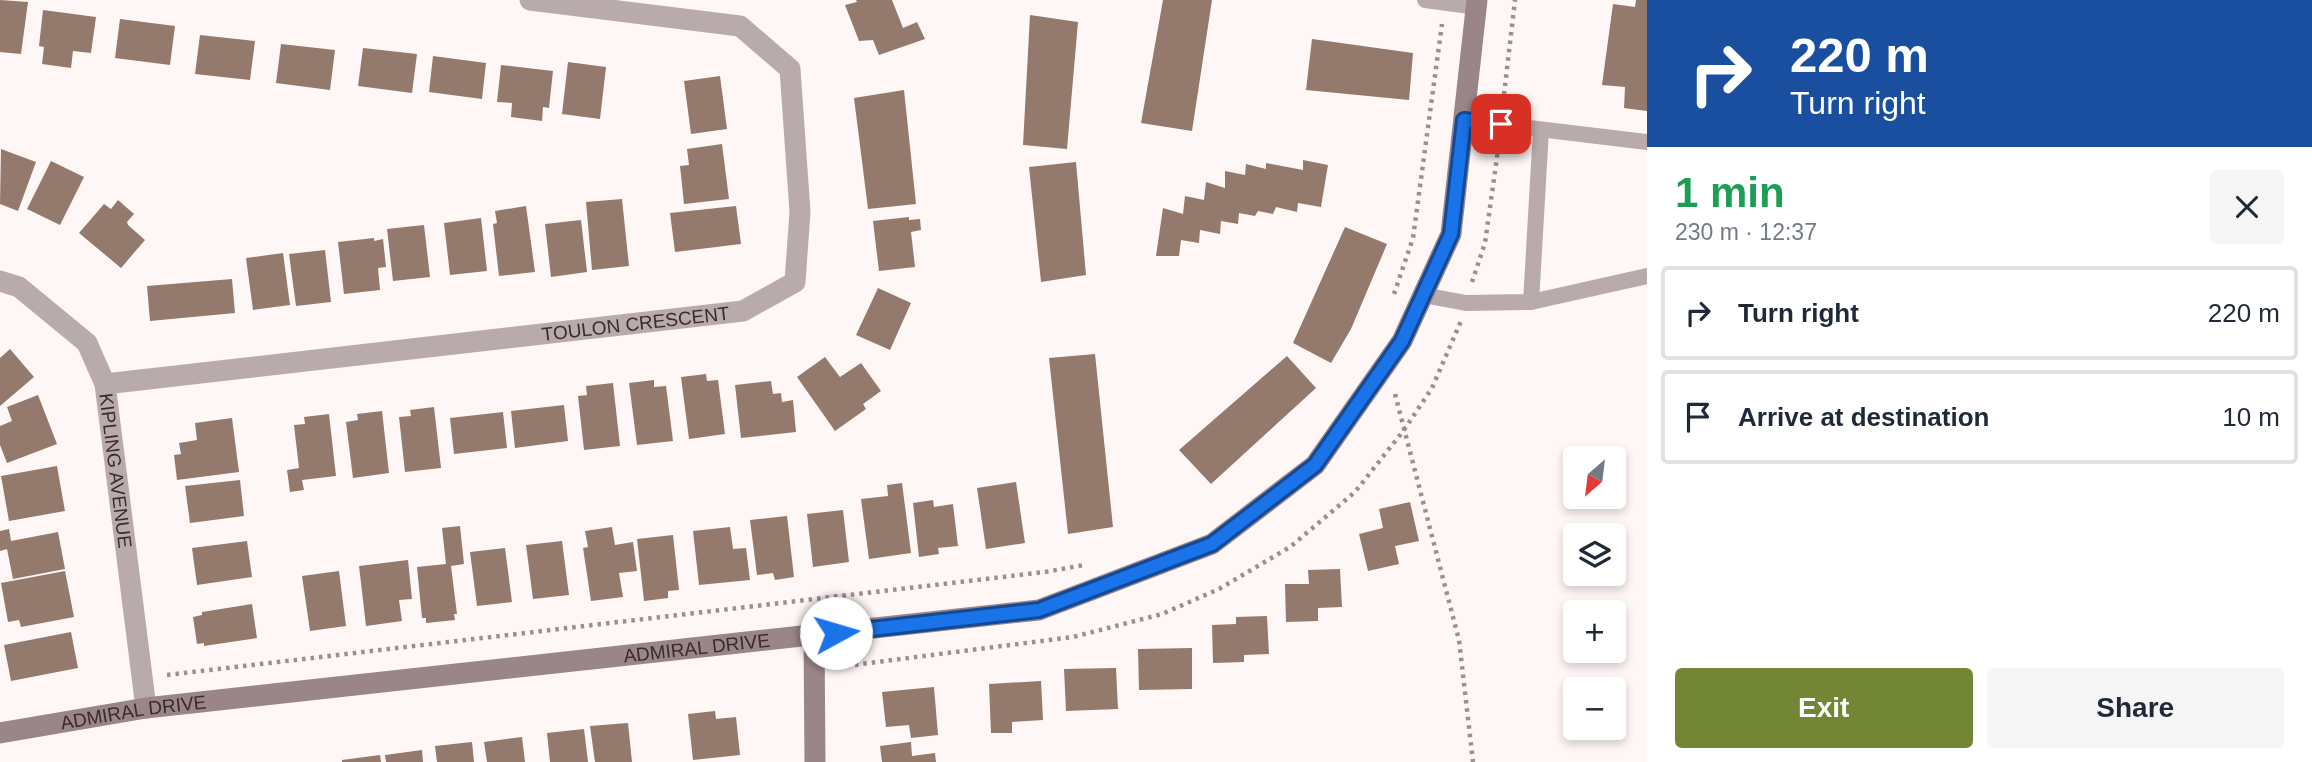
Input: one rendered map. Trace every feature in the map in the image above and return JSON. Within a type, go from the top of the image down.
[{"type":"street","name":"TOULON CRESCENT","points":[[105,384],[743,311],[794,282],[800,212],[790,69],[740,26],[530,0]]},
{"type":"street","name":"ADMIRAL DRIVE","points":[[0,733],[146,708],[1039,610],[1212,544],[1315,465],[1402,341],[1451,234],[1477,4]]},
{"type":"street","name":"KIPLING AVENUE","points":[[0,281],[19,287],[87,343],[105,384],[146,708]]},
{"type":"street","points":[[814,635],[814,762]]},
{"type":"lane","points":[[1425,0],[1477,4]]},
{"type":"lane","points":[[1464,120],[1647,142]]},
{"type":"lane","points":[[1531,302],[1541,130]]},
{"type":"lane","points":[[1423,295],[1466,303],[1531,302],[1647,276]]},
{"type":"path","points":[[828,669],[1073,638],[1162,614],[1219,589],[1290,547],[1355,492],[1405,430],[1432,388],[1463,316],[1485,243],[1515,0]]},
{"type":"path","points":[[1391,306],[1413,238],[1445,3]]},
{"type":"path","points":[[1387,362],[1459,640],[1473,762]]},
{"type":"path","points":[[167,675],[1045,572],[1094,563]]},
{"type":"building","points":[[0,0],[28,2],[21,54],[0,52]]},
{"type":"building","points":[[856,0],[892,0],[903,28],[917,22],[925,39],[879,55],[873,40],[859,41],[845,5],[857,2]]},
{"type":"building","points":[[1163,0],[1212,0],[1192,131],[1141,123]]},
{"type":"building","points":[[1636,0],[1647,0],[1647,111],[1624,108],[1625,87],[1602,85],[1613,4],[1635,7]]},
{"type":"building","points":[[43,10],[96,17],[91,53],[73,51],[71,68],[42,64],[44,47],[39,46]]},
{"type":"building","points":[[1030,15],[1078,22],[1067,149],[1023,145]]},
{"type":"building","points":[[120,19],[175,26],[170,65],[115,58]]},
{"type":"building","points":[[200,35],[255,41],[250,80],[195,74]]},
{"type":"building","points":[[1312,39],[1413,53],[1409,100],[1306,90]]},
{"type":"building","points":[[281,44],[335,50],[330,90],[276,83]]},
{"type":"building","points":[[363,48],[417,54],[412,93],[358,86]]},
{"type":"building","points":[[433,56],[486,63],[482,99],[429,92]]},
{"type":"building","points":[[568,62],[606,67],[600,119],[562,114]]},
{"type":"building","points":[[501,65],[553,71],[549,108],[543,107],[542,121],[511,117],[512,103],[497,102]]},
{"type":"building","points":[[720,76],[727,129],[691,134],[684,81]]},
{"type":"building","points":[[904,90],[916,204],[868,209],[854,98]]},
{"type":"building","points":[[722,144],[729,199],[684,204],[680,166],[689,165],[687,149]]},
{"type":"building","points":[[1,149],[36,162],[18,211],[0,204]]},
{"type":"building","points":[[1303,160],[1328,165],[1321,207],[1298,203],[1297,212],[1276,207],[1273,214],[1258,211],[1255,216],[1239,213],[1238,224],[1221,221],[1220,234],[1200,230],[1199,243],[1181,240],[1179,256],[1156,256],[1163,208],[1183,214],[1185,196],[1204,200],[1206,182],[1225,188],[1225,171],[1245,175],[1246,164],[1266,169],[1266,163],[1303,170]]},
{"type":"building","points":[[51,161],[84,177],[60,225],[27,209]]},
{"type":"building","points":[[1076,162],[1086,275],[1041,282],[1029,167]]},
{"type":"building","points":[[622,199],[629,266],[592,270],[586,202]]},
{"type":"building","points":[[118,200],[134,214],[127,222],[128,225],[145,240],[121,268],[79,233],[104,204],[111,209]]},
{"type":"building","points":[[526,206],[535,272],[499,276],[493,224],[497,223],[495,211]]},
{"type":"building","points":[[736,206],[741,244],[675,252],[670,213]]},
{"type":"building","points":[[909,217],[909,220],[920,219],[921,230],[911,232],[915,267],[879,271],[873,221]]},
{"type":"building","points":[[481,218],[487,271],[450,275],[444,223]]},
{"type":"building","points":[[581,220],[587,272],[551,277],[545,224]]},
{"type":"building","points":[[424,225],[430,277],[393,281],[387,229]]},
{"type":"building","points":[[1345,227],[1387,244],[1351,329],[1331,363],[1293,343]]},
{"type":"building","points":[[374,238],[374,241],[383,239],[386,267],[378,268],[380,290],[344,294],[338,242]]},
{"type":"building","points":[[325,250],[331,302],[296,306],[289,254]]},
{"type":"building","points":[[283,253],[290,305],[253,310],[246,258]]},
{"type":"building","points":[[232,279],[235,313],[150,321],[147,286]]},
{"type":"building","points":[[878,288],[911,303],[890,350],[856,335]]},
{"type":"building","points":[[10,349],[34,377],[0,406],[0,358]]},
{"type":"building","points":[[1095,354],[1113,527],[1068,534],[1049,358]]},
{"type":"building","points":[[1287,356],[1316,388],[1211,484],[1179,450]]},
{"type":"building","points":[[825,357],[840,377],[861,363],[881,391],[863,404],[866,409],[835,431],[797,377]]},
{"type":"building","points":[[706,374],[707,381],[718,380],[725,434],[689,439],[681,377]]},
{"type":"building","points":[[654,380],[654,387],[666,386],[673,441],[637,445],[629,383]]},
{"type":"building","points":[[771,381],[773,394],[781,393],[782,402],[793,400],[796,432],[741,438],[735,385]]},
{"type":"building","points":[[613,383],[620,446],[584,450],[578,396],[587,395],[586,386]]},
{"type":"building","points":[[38,395],[57,444],[7,463],[0,445],[0,426],[12,421],[7,407]]},
{"type":"building","points":[[564,405],[568,441],[515,448],[511,411]]},
{"type":"building","points":[[434,407],[441,468],[405,472],[399,417],[411,416],[410,410]]},
{"type":"building","points":[[382,411],[389,473],[353,478],[346,422],[358,420],[357,414]]},
{"type":"building","points":[[503,412],[507,448],[454,454],[450,418]]},
{"type":"building","points":[[329,414],[336,476],[302,480],[304,490],[290,492],[287,470],[299,468],[294,425],[305,424],[304,417]]},
{"type":"building","points":[[232,418],[239,472],[177,480],[174,455],[181,454],[179,443],[197,440],[195,423]]},
{"type":"building","points":[[57,466],[65,511],[9,521],[1,476]]},
{"type":"building","points":[[240,480],[244,516],[190,523],[185,486]]},
{"type":"building","points":[[1016,482],[1025,543],[986,549],[977,488]]},
{"type":"building","points":[[902,483],[911,553],[869,559],[861,499],[888,496],[887,485]]},
{"type":"building","points":[[933,500],[934,507],[953,504],[958,546],[938,548],[939,554],[919,557],[913,503]]},
{"type":"building","points":[[1410,502],[1419,541],[1395,546],[1399,564],[1368,571],[1359,534],[1383,528],[1379,509]]},
{"type":"building","points":[[843,510],[849,562],[813,567],[807,514]]},
{"type":"building","points":[[787,516],[794,577],[775,580],[773,573],[757,575],[750,520]]},
{"type":"building","points":[[460,526],[464,564],[451,566],[457,614],[454,614],[455,620],[426,623],[426,618],[422,618],[417,567],[446,564],[442,528]]},
{"type":"building","points":[[612,527],[615,545],[633,542],[637,571],[619,573],[623,597],[591,601],[583,548],[588,547],[585,531]]},
{"type":"building","points":[[730,527],[733,549],[746,548],[750,580],[699,585],[693,531]]},
{"type":"building","points":[[9,529],[11,541],[58,532],[65,569],[13,579],[7,549],[0,551],[0,531]]},
{"type":"building","points":[[673,535],[679,590],[668,591],[668,598],[644,601],[637,539]]},
{"type":"building","points":[[247,541],[252,577],[197,585],[192,548]]},
{"type":"building","points":[[562,541],[569,595],[533,599],[526,545]]},
{"type":"building","points":[[505,548],[512,602],[477,606],[470,552]]},
{"type":"building","points":[[408,560],[412,599],[399,600],[402,621],[366,626],[359,566]]},
{"type":"building","points":[[1340,569],[1342,607],[1318,608],[1318,621],[1286,622],[1285,584],[1309,584],[1308,570]]},
{"type":"building","points":[[65,571],[74,617],[21,627],[19,620],[8,622],[1,583]]},
{"type":"building","points":[[339,571],[346,626],[310,631],[302,576]]},
{"type":"building","points":[[252,604],[257,638],[204,646],[204,643],[197,644],[193,617],[202,615],[202,612]]},
{"type":"building","points":[[1267,616],[1269,654],[1244,655],[1244,662],[1213,663],[1212,625],[1236,624],[1236,617]]},
{"type":"building","points":[[71,632],[78,668],[11,681],[4,645]]},
{"type":"building","points":[[1192,648],[1192,689],[1139,690],[1138,649]]},
{"type":"building","points":[[1116,668],[1118,709],[1066,711],[1064,669]]},
{"type":"building","points":[[1041,681],[1043,720],[1012,722],[1012,733],[991,733],[989,684]]},
{"type":"building","points":[[934,687],[938,735],[911,738],[909,725],[886,727],[882,692]]},
{"type":"building","points":[[715,711],[716,719],[736,717],[740,755],[693,760],[688,714]]},
{"type":"building","points":[[628,723],[632,762],[595,762],[590,726]]},
{"type":"building","points":[[584,729],[588,762],[550,762],[547,733]]},
{"type":"building","points":[[522,737],[525,762],[487,762],[484,742]]},
{"type":"building","points":[[472,742],[474,762],[437,762],[435,746]]},
{"type":"building","points":[[911,742],[912,756],[935,753],[936,762],[882,762],[880,746]]},
{"type":"building","points":[[422,750],[423,762],[386,762],[385,755]]},
{"type":"building","points":[[380,755],[381,762],[342,762],[342,760]]},
{"type":"route","points":[[836,633],[1039,610],[1212,544],[1315,465],[1402,341],[1451,234],[1464,120],[1501,124]]}]
